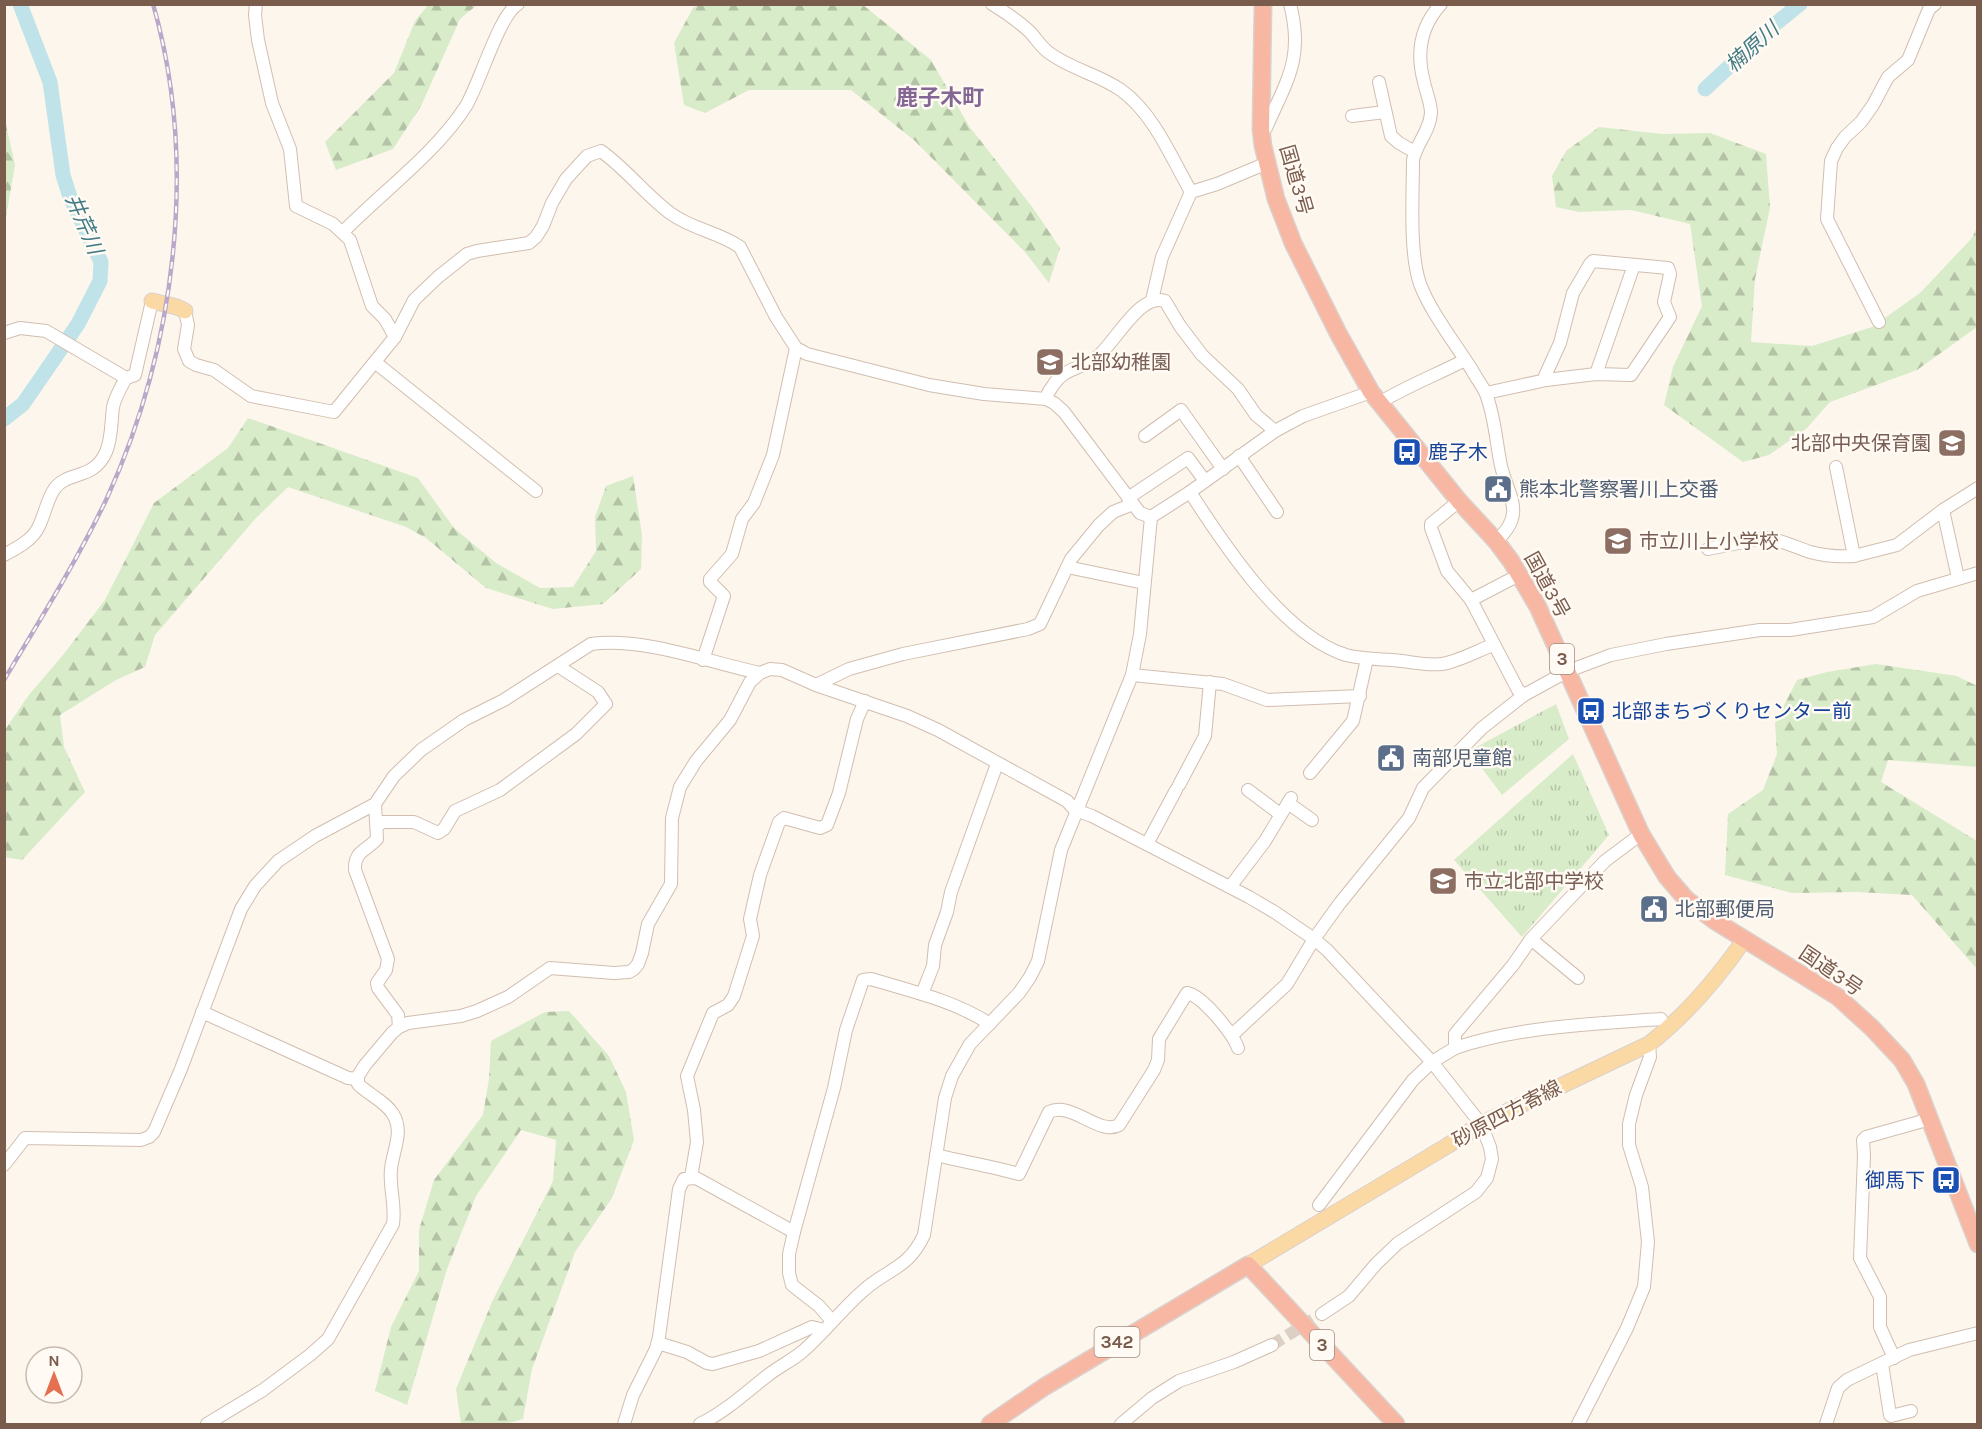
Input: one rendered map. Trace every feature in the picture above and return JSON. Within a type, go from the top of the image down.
[{"type":"highway","name":"国道3号","points":[[1263,4],[1261,129],[1267,163],[1276,199],[1293,243],[1338,333],[1375,397],[1459,501],[1496,541],[1520,574],[1568,671],[1641,834],[1667,877],[1686,899],[1744,940],[1838,997],[1902,1060],[1916,1084],[1977,1244]]},
{"type":"highway","name":"342","points":[[990,1425],[1064,1374],[1248,1265]]},
{"type":"highway","name":"3","points":[[1248,1265],[1396,1425]]},
{"type":"main road","points":[[152,301],[185,311]]},
{"type":"main road","name":"砂原四方寄線","points":[[1248,1265],[1481,1124],[1649,1044],[1673,1025],[1725,967],[1744,940]]},
{"type":"street","points":[[256,4],[258,40],[272,103],[290,149],[296,206],[333,224],[350,240],[372,306],[386,319],[395,337]]},
{"type":"street","points":[[343,232],[447,130],[466,106],[479,81],[498,33],[509,12],[519,4]]},
{"type":"street","points":[[992,4],[1012,17],[1048,52],[1123,91],[1143,112],[1165,143],[1191,192]]},
{"type":"street","points":[[1261,129],[1266,128],[1295,57],[1297,39],[1290,4]]},
{"type":"street","points":[[1441,4],[1427,23],[1419,49],[1420,67],[1431,113],[1413,160],[1416,268],[1421,286],[1486,393],[1494,422],[1501,465],[1512,495],[1514,509],[1512,521],[1496,541]]},
{"type":"street","points":[[1879,322],[1827,219],[1831,161],[1837,148],[1873,105],[1888,77],[1908,60],[1929,9],[1935,4]]},
{"type":"street","points":[[1379,82],[1391,136],[1415,152]]},
{"type":"street","points":[[1352,116],[1385,112]]},
{"type":"street","points":[[185,311],[188,325],[184,349],[189,361],[214,370],[251,396],[334,412],[395,337],[414,300],[467,254],[477,250],[529,243],[543,226],[552,203],[566,179],[587,156],[601,152],[616,162],[671,214],[697,228],[732,241],[740,247],[776,317],[796,348],[818,358],[929,385],[984,394],[1046,399],[1064,412],[1140,513],[1151,517]]},
{"type":"street","points":[[1152,300],[1162,257],[1191,192],[1267,163]]},
{"type":"street","points":[[1486,393],[1546,380],[1596,374],[1631,375],[1670,317],[1664,302],[1670,274],[1668,268],[1593,261],[1573,293],[1560,344],[1545,376],[1546,380]]},
{"type":"street","points":[[1596,374],[1634,265]]},
{"type":"street","points":[[1046,399],[1046,395],[1058,377],[1097,357],[1139,308],[1152,300],[1165,301],[1202,355],[1238,389],[1256,415],[1275,431]]},
{"type":"street","points":[[4,555],[24,544],[38,529],[56,486],[88,472],[98,465],[105,454],[112,425],[113,406],[126,378],[135,375],[152,301]]},
{"type":"street","points":[[4,333],[20,328],[46,331],[126,378]]},
{"type":"street","points":[[703,660],[724,596],[710,582],[710,579],[732,554],[742,519],[754,503],[773,455],[796,348]]},
{"type":"street","points":[[1151,517],[1275,431],[1303,416],[1375,397],[1431,377],[1465,360]]},
{"type":"street","points":[[376,363],[537,490]]},
{"type":"street","points":[[1145,436],[1181,410],[1223,469]]},
{"type":"street","points":[[1239,456],[1277,512]]},
{"type":"street","points":[[816,685],[849,669],[903,654],[1040,624],[1071,559],[1106,518],[1188,458],[1206,481]]},
{"type":"street","points":[[1836,467],[1854,556]]},
{"type":"street","points":[[1708,549],[1764,538],[1835,557],[1854,556],[1897,545],[1943,510],[1977,488]]},
{"type":"street","points":[[1190,492],[1229,552],[1296,626],[1345,655],[1367,659],[1442,664],[1493,645]]},
{"type":"street","points":[[1459,501],[1431,524],[1431,528],[1447,571],[1471,600],[1518,690],[1524,695]]},
{"type":"street","points":[[1943,510],[1958,578]]},
{"type":"street","points":[[700,1425],[718,1415],[769,1374],[802,1352],[866,1288],[894,1271],[918,1249],[924,1235],[945,1098],[952,1076],[970,1044],[1019,993],[1038,961],[1061,850],[1132,675],[1140,634],[1151,517]]},
{"type":"street","points":[[1067,567],[1144,583]]},
{"type":"street","points":[[1232,1035],[1287,984],[1314,939],[1340,903],[1409,818],[1423,788],[1482,728],[1524,695],[1568,671],[1611,655],[1760,630],[1790,630],[1873,617],[1917,591],[1977,573]]},
{"type":"street","points":[[1471,600],[1520,574]]},
{"type":"street","points":[[4,1165],[25,1138],[141,1140],[149,1137],[154,1132],[177,1080],[241,909],[255,886],[278,861],[292,850],[375,804],[394,776],[421,750],[464,720],[504,700],[591,644],[635,643],[760,673]]},
{"type":"street","points":[[1310,773],[1353,721],[1367,659]]},
{"type":"street","points":[[377,826],[383,822],[414,822],[438,833],[444,829],[455,812],[500,790],[576,734],[606,704],[598,693],[558,666]]},
{"type":"street","points":[[357,1079],[365,1065],[399,1027],[408,1023],[462,1016],[477,1011],[508,997],[550,968],[614,973],[629,972],[634,969],[642,953],[648,924],[671,884],[672,818],[681,787],[696,761],[730,720],[750,682],[760,673],[770,669],[782,670],[938,730],[1067,801],[1076,810],[1147,844],[1276,913],[1327,950],[1432,1062],[1481,1124],[1490,1147],[1491,1159],[1487,1178],[1476,1192],[1398,1243],[1349,1296],[1322,1314]]},
{"type":"street","points":[[1132,675],[1223,684],[1267,700],[1360,696]]},
{"type":"street","points":[[1147,844],[1205,736],[1210,682]]},
{"type":"street","points":[[691,1177],[697,1142],[694,1110],[687,1076],[713,1013],[728,1005],[734,996],[753,936],[750,916],[768,851],[779,822],[784,818],[820,828],[827,825],[839,793],[857,719],[865,701]]},
{"type":"street","points":[[922,994],[933,966],[935,945],[947,912],[951,892],[997,764]]},
{"type":"street","points":[[1248,790],[1280,814]]},
{"type":"street","points":[[1230,887],[1265,841],[1289,800],[1312,820]]},
{"type":"street","points":[[375,804],[377,839],[358,854],[355,861],[356,870],[388,959],[386,970],[378,979],[378,988],[398,1015],[399,1027]]},
{"type":"street","points":[[1455,1048],[1455,1034],[1513,965],[1530,939],[1605,861],[1641,834]]},
{"type":"street","points":[[1530,939],[1578,978]]},
{"type":"street","points":[[828,1325],[819,1306],[792,1285],[789,1264],[794,1232],[834,1088],[846,1030],[861,983],[866,979],[871,979],[922,994],[976,1015],[990,1024]]},
{"type":"street","points":[[936,1155],[1019,1174],[1049,1112],[1055,1109],[1073,1112],[1106,1127],[1114,1128],[1119,1125],[1154,1070],[1158,1060],[1159,1040],[1188,993],[1203,1003],[1232,1035],[1238,1048]]},
{"type":"street","points":[[202,1012],[348,1078],[357,1079]]},
{"type":"street","points":[[1319,1205],[1406,1089],[1432,1062],[1455,1048],[1480,1039],[1558,1027],[1661,1019]]},
{"type":"street","points":[[1578,1425],[1627,1328],[1644,1287],[1648,1242],[1642,1187],[1629,1145],[1629,1124],[1636,1095],[1650,1057],[1649,1044]]},
{"type":"street","points":[[207,1425],[263,1390],[328,1339],[393,1224],[395,1211],[391,1191],[391,1167],[398,1142],[397,1122],[388,1107],[360,1086],[357,1079]]},
{"type":"street","points":[[1894,1358],[1880,1328],[1880,1297],[1860,1258],[1863,1140],[1866,1137],[1930,1119]]},
{"type":"street","points":[[624,1425],[633,1395],[658,1343],[679,1189],[684,1179],[691,1177],[794,1232]]},
{"type":"street","points":[[658,1343],[691,1353],[713,1364],[753,1354],[812,1327],[828,1325]]},
{"type":"street","points":[[1826,1425],[1838,1388],[1847,1380],[1909,1350],[1977,1333]]},
{"type":"street","points":[[1121,1425],[1152,1398],[1179,1381],[1234,1362],[1272,1345]]},
{"type":"street","points":[[1882,1364],[1891,1416],[1911,1411]]},
{"type":"green space","points":[[429,4],[477,5],[460,19],[421,106],[393,149],[336,170],[325,142],[394,73],[415,21]]},
{"type":"green space","points":[[698,5],[863,5],[931,60],[969,126],[1033,208],[1060,248],[1049,283],[1025,252],[915,141],[851,90],[749,90],[705,113],[684,105],[674,43],[693,8]]},
{"type":"green space","points":[[5,120],[15,165],[5,223]]},
{"type":"green space","points":[[1599,127],[1662,134],[1710,133],[1766,154],[1770,208],[1755,279],[1751,342],[1812,346],[1872,327],[1920,293],[1972,238],[1977,227],[1977,327],[1917,370],[1830,402],[1806,429],[1769,455],[1743,462],[1664,405],[1673,367],[1702,306],[1690,224],[1631,210],[1579,212],[1556,207],[1552,176],[1566,151]]},
{"type":"green space","points":[[248,418],[418,478],[454,528],[496,563],[540,588],[573,587],[596,551],[595,517],[606,486],[633,476],[642,535],[641,569],[603,604],[553,609],[486,588],[426,538],[406,527],[288,487],[256,518],[155,635],[145,667],[116,680],[60,715],[64,747],[85,792],[22,860],[5,857],[4,732],[28,696],[105,600],[154,503],[228,448]]},
{"type":"green space","points":[[1876,664],[1957,676],[1977,686],[1977,767],[1888,760],[1881,782],[1977,841],[1977,969],[1912,895],[1857,892],[1792,893],[1725,875],[1728,814],[1763,790],[1777,754],[1775,723],[1797,680],[1827,672]]},
{"type":"green space","points":[[1556,704],[1569,739],[1502,795],[1469,751]]},
{"type":"green space","points":[[1573,754],[1609,835],[1522,937],[1454,860]]},
{"type":"green space","points":[[569,1011],[609,1056],[626,1092],[634,1140],[612,1198],[575,1252],[532,1369],[523,1419],[505,1424],[461,1424],[456,1389],[492,1302],[553,1181],[556,1140],[521,1130],[476,1196],[447,1269],[407,1405],[375,1391],[391,1327],[419,1271],[419,1230],[434,1180],[483,1115],[489,1079],[491,1041],[545,1012]]},
{"type":"waterway","name":"井芹川","points":[[4,419],[23,404],[78,324],[100,281],[101,262],[70,197],[63,175],[50,82],[20,4]]},
{"type":"waterway","name":"楠原川","points":[[1705,89],[1800,4]]},
{"type":"tunnel","points":[[1272,1345],[1322,1314]]},
{"type":"railway","points":[[4,680],[71,567],[107,498],[130,441],[149,380],[164,318],[173,255],[177,191],[175,128],[167,65],[153,4]]},
{"type":"place","name":"北部幼稚園","points":[[1050,362]]},
{"type":"place","name":"北部中央保育園","points":[[1952,443]]},
{"type":"place","name":"鹿子木","points":[[1407,452]]},
{"type":"place","name":"熊本北警察署川上交番","points":[[1498,489]]},
{"type":"place","name":"市立川上小学校","points":[[1618,541]]},
{"type":"place","name":"北部まちづくりセンター前","points":[[1591,711]]},
{"type":"place","name":"南部児童館","points":[[1391,758]]},
{"type":"place","name":"市立北部中学校","points":[[1443,881]]},
{"type":"place","name":"北部郵便局","points":[[1654,909]]},
{"type":"place","name":"御馬下","points":[[1946,1180]]},
{"type":"district","name":"鹿子木町","points":[[940,98]]}]
